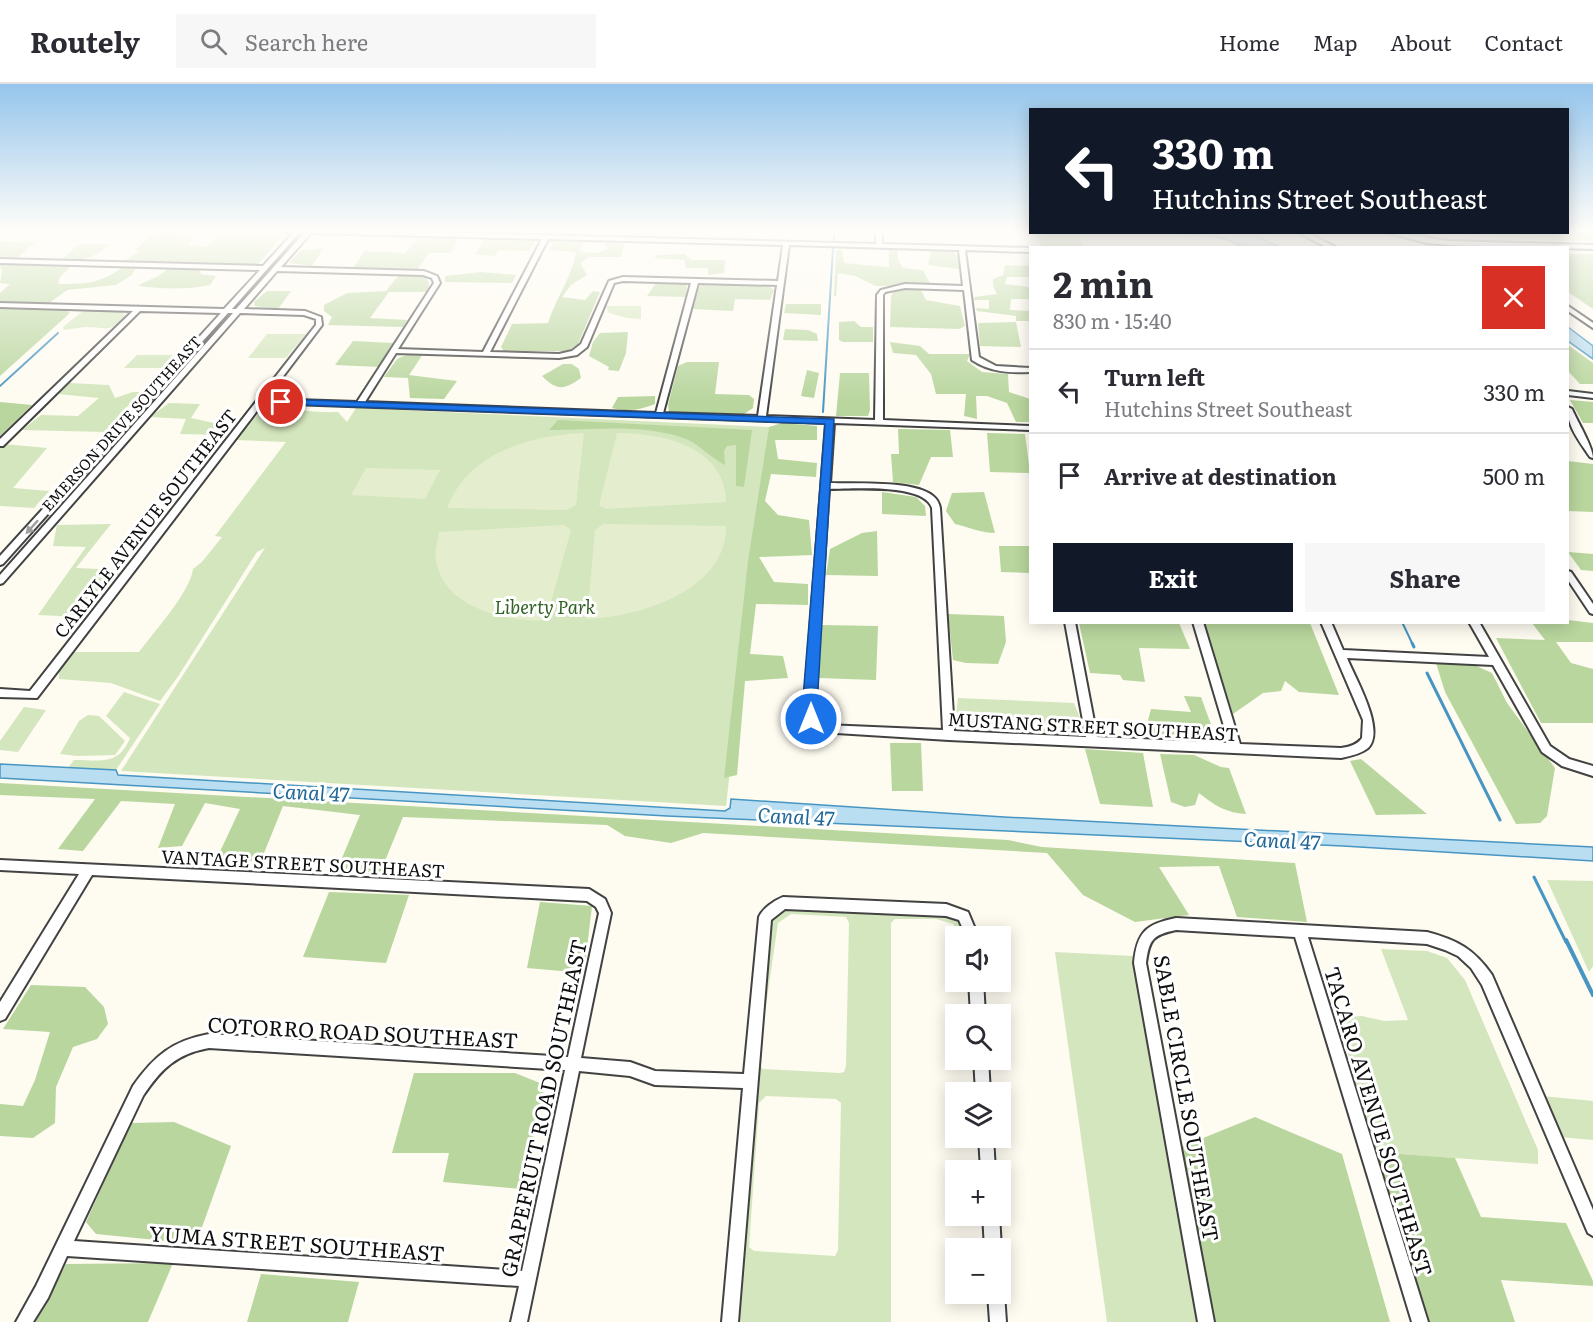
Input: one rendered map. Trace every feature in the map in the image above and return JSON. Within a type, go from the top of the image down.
[{"type":"street","name":"EMERSON DRIVE SOUTHEAST","points":[[0,562],[247,288]]},
{"type":"street","name":"EMERSON DRIVE SOUTHEAST","points":[[0,581],[259,288]]},
{"type":"street","points":[[359,405],[434,288]]},
{"type":"street","points":[[486,354],[520,288]]},
{"type":"street","points":[[394,351],[559,356],[574,353],[584,345],[609,288]]},
{"type":"street","points":[[659,415],[693,288]]},
{"type":"street","points":[[762,418],[778,288]]},
{"type":"street","points":[[879,422],[880,295],[883,291],[897,288]]},
{"type":"street","points":[[960,288],[967,288],[975,358],[985,366],[999,370],[1029,370]]},
{"type":"street","points":[[0,305],[238,312]]},
{"type":"street","points":[[0,444],[138,309]]},
{"type":"street","points":[[1569,309],[1593,326]]},
{"type":"street","name":"CARLYLE AVENUE SOUTHEAST","points":[[0,693],[33,695],[319,325],[319,318],[314,315],[238,312]]},
{"type":"street","points":[[1569,393],[1593,396]]},
{"type":"street","points":[[262,401],[1029,428]]},
{"type":"street","points":[[1569,412],[1593,455]]},
{"type":"street","points":[[830,421],[825,486],[906,489],[932,498],[936,508],[949,736]]},
{"type":"street","name":"MUSTANG STREET SOUTHEAST","points":[[825,486],[809,711],[811,719],[817,726],[833,731],[1341,753],[1357,750],[1366,744],[1370,732],[1368,720],[1339,654]]},
{"type":"street","points":[[1569,575],[1593,611]]},
{"type":"street","points":[[1070,624],[1092,742]]},
{"type":"street","points":[[1199,624],[1236,749]]},
{"type":"street","points":[[1327,624],[1339,654],[1496,661]]},
{"type":"street","points":[[1475,624],[1546,748],[1566,763],[1593,771]]},
{"type":"street","name":"VANTAGE STREET SOUTHEAST","points":[[0,866],[590,895],[601,903]]},
{"type":"street","points":[[0,1014],[88,870]]},
{"type":"street","name":"GRAPEFRUIT ROAD SOUTHEAST","points":[[519,1322],[605,913],[601,903]]},
{"type":"street","points":[[730,1322],[765,917],[783,903],[946,909],[964,916],[968,926]]},
{"type":"street","name":"SABLE CIRCLE SOUTHEAST","points":[[1206,1322],[1140,963],[1141,946],[1147,935],[1159,927],[1176,924],[1427,938],[1449,944],[1465,952],[1487,980],[1593,1228]]},
{"type":"street","name":"TACARO AVENUE SOUTHEAST","points":[[1300,932],[1420,1322]]},
{"type":"street","name":"COTORRO ROAD SOUTHEAST","points":[[24,1322],[42,1292],[133,1101],[152,1070],[162,1060],[196,1043],[209,1041],[574,1064],[630,1069],[655,1078],[750,1081]]},
{"type":"street","name":"YUMA STREET SOUTHEAST","points":[[63,1248],[528,1279]]},
{"type":"street","points":[[997,1304],[998,1322]]},
{"type":"green space","points":[[6,288],[89,288],[67,290],[48,304],[0,302],[0,293]]},
{"type":"green space","points":[[389,288],[428,288],[428,292],[389,292],[370,318],[407,320],[403,327],[328,325],[332,317],[324,311],[324,305],[347,293],[386,291]]},
{"type":"green space","points":[[563,288],[569,288],[562,297],[585,300],[593,291],[600,292],[578,344],[568,351],[504,351],[501,347],[512,324],[548,323]]},
{"type":"green space","points":[[653,288],[687,288],[686,297],[647,296]]},
{"type":"green space","points":[[699,288],[771,288],[774,290],[770,300],[735,299],[733,311],[692,309]]},
{"type":"green space","points":[[994,288],[1029,288],[1029,299],[1011,299],[1010,310],[1029,311],[1029,321],[1016,321],[1016,316],[977,311],[976,308],[989,309],[989,300],[973,300],[975,297],[997,294]]},
{"type":"green space","points":[[1569,288],[1593,288],[1593,309],[1569,293]]},
{"type":"green space","points":[[895,290],[921,290],[926,300],[960,306],[965,326],[959,329],[890,327],[891,296]]},
{"type":"green space","points":[[267,291],[291,291],[278,309],[255,306],[254,302]]},
{"type":"green space","points":[[786,304],[821,304],[821,315],[784,313]]},
{"type":"green space","points":[[606,306],[641,306],[641,319],[609,313]]},
{"type":"green space","points":[[0,308],[64,309],[70,313],[0,376]]},
{"type":"green space","points":[[83,311],[121,312],[125,315],[116,325],[109,328],[85,327],[64,330],[63,327]]},
{"type":"green space","points":[[854,321],[861,327],[873,327],[873,342],[839,340],[839,322]]},
{"type":"green space","points":[[1016,322],[1021,347],[980,346],[978,323]]},
{"type":"green space","points":[[785,329],[808,330],[817,334],[818,341],[783,340]]},
{"type":"green space","points":[[628,332],[626,353],[619,371],[608,370],[609,367],[589,356],[593,342],[600,333]]},
{"type":"green space","points":[[267,334],[306,334],[286,358],[248,358]]},
{"type":"green space","points":[[353,341],[394,343],[379,367],[335,365]]},
{"type":"green space","points":[[890,342],[920,346],[929,354],[970,354],[967,361],[982,372],[1008,374],[1009,392],[1029,399],[1029,422],[1016,422],[1007,403],[987,396],[976,396],[977,419],[964,416],[966,394],[936,394],[931,374],[916,355],[893,353]]},
{"type":"green space","points":[[1569,346],[1593,363],[1593,384],[1580,384],[1569,372]]},
{"type":"green space","points":[[408,354],[423,354],[409,375],[457,381],[444,399],[410,398],[408,378],[384,377],[397,359]]},
{"type":"green space","points":[[137,355],[173,355],[162,368],[124,368]]},
{"type":"green space","points":[[687,362],[719,362],[715,394],[749,395],[754,399],[753,408],[744,414],[669,412],[668,405],[678,366]]},
{"type":"green space","points":[[563,364],[572,364],[579,369],[581,378],[570,385],[561,387],[552,384],[542,376]]},
{"type":"green space","points":[[807,370],[819,373],[814,398],[801,396]]},
{"type":"green space","points":[[840,373],[869,373],[870,410],[868,416],[836,416]]},
{"type":"green space","points":[[69,383],[109,385],[115,398],[140,392],[105,432],[22,430],[41,415],[78,416],[99,398],[58,394]]},
{"type":"green space","points":[[655,396],[655,404],[644,408],[629,410],[612,408],[618,397]]},
{"type":"green space","points":[[1570,400],[1593,402],[1593,423],[1583,423]]},
{"type":"green space","points":[[0,402],[32,405],[0,436]]},
{"type":"green space","points":[[169,403],[200,404],[191,418],[223,425],[228,430],[226,435],[180,434],[186,419],[150,417]]},
{"type":"green space","name":"Liberty Park","points":[[263,408],[338,412],[347,422],[356,408],[769,427],[726,806],[121,771],[265,548],[257,552],[160,701],[111,683],[59,679],[59,672],[72,652],[139,652],[162,623],[186,589],[193,569],[202,562],[222,537],[215,536],[286,442],[236,440]]},
{"type":"green space","points":[[558,420],[752,430],[744,487],[736,486],[736,445],[727,446],[724,451],[725,465],[686,439],[670,434],[618,428],[549,430]]},
{"type":"green space","points":[[782,423],[817,426],[817,440],[775,440],[778,459],[817,463],[816,477],[771,474],[765,501],[778,515],[809,520],[812,555],[759,557],[774,582],[808,584],[808,605],[756,604],[750,654],[783,656],[788,678],[745,681],[737,775],[724,778],[748,561],[769,427]]},
{"type":"green space","points":[[898,429],[950,430],[953,457],[931,457],[919,485],[893,482],[891,454],[899,454]]},
{"type":"green space","points":[[584,433],[576,505],[567,510],[447,508],[457,489],[470,473],[503,451],[543,438]]},
{"type":"green space","points":[[617,433],[653,436],[688,446],[715,468],[723,483],[726,502],[606,509],[599,505]]},
{"type":"green space","points":[[987,433],[1025,434],[1029,473],[990,472]]},
{"type":"green space","points":[[4,444],[47,448],[13,488],[49,491],[34,508],[0,506],[0,448]]},
{"type":"green space","points":[[1569,461],[1593,464],[1593,512],[1569,511]]},
{"type":"green space","points":[[366,468],[440,470],[425,499],[351,495]]},
{"type":"green space","points":[[882,492],[916,497],[925,506],[926,516],[882,514]]},
{"type":"green space","points":[[984,492],[995,533],[955,524],[946,511],[952,493]]},
{"type":"green space","points":[[111,524],[76,568],[123,570],[83,617],[38,615],[86,547],[53,546],[57,525]]},
{"type":"green space","points":[[603,524],[726,526],[722,549],[712,568],[696,583],[654,606],[630,613],[587,619],[595,530]]},
{"type":"green space","points":[[564,525],[571,530],[546,620],[513,618],[479,609],[463,601],[441,576],[436,560],[439,532]]},
{"type":"green space","points":[[877,531],[878,576],[826,575],[830,549],[862,533]]},
{"type":"green space","points":[[999,546],[1029,546],[1029,573],[1001,572]]},
{"type":"green space","points":[[1569,552],[1593,554],[1593,571],[1581,570]]},
{"type":"green space","points":[[948,614],[1004,616],[1006,642],[998,664],[966,663],[953,660]]},
{"type":"green space","points":[[1569,620],[1593,623],[1593,642],[1556,642],[1571,663],[1593,669],[1593,723],[1541,723],[1496,638],[1545,640],[1533,624],[1569,624]]},
{"type":"green space","points":[[1079,624],[1179,624],[1190,649],[1139,648],[1145,682],[1123,680],[1120,675],[1090,673]]},
{"type":"green space","points":[[1204,624],[1310,624],[1339,695],[1299,692],[1285,681],[1281,691],[1263,693],[1233,714]]},
{"type":"green space","points":[[821,625],[878,626],[876,680],[818,678]]},
{"type":"green space","points":[[1436,663],[1472,664],[1492,673],[1507,703],[1555,768],[1547,816],[1540,823],[1516,824],[1445,692]]},
{"type":"green space","points":[[124,692],[160,704],[116,770],[68,768],[74,760],[108,760],[126,747],[130,738],[106,716]]},
{"type":"green space","points":[[1184,696],[1201,697],[1213,730],[1209,737],[1154,734],[1147,724],[1151,709],[1191,712]]},
{"type":"green space","points":[[958,698],[1074,703],[1082,723],[1077,731],[1067,734],[981,730],[962,726],[956,715]]},
{"type":"green space","points":[[24,707],[46,710],[18,752],[0,750],[0,741]]},
{"type":"green space","points":[[88,715],[99,716],[125,741],[115,755],[60,754],[79,721]]},
{"type":"green space","points":[[890,743],[921,743],[923,791],[892,791]]},
{"type":"green space","points":[[1085,749],[1143,753],[1153,807],[1100,804]]},
{"type":"green space","points":[[1160,754],[1194,755],[1221,767],[1229,768],[1246,814],[1221,808],[1199,793],[1195,805],[1185,807],[1171,802]]},
{"type":"green space","points":[[1361,759],[1427,814],[1376,815],[1350,761]]},
{"type":"green space","points":[[0,783],[1008,840],[1042,847],[1295,863],[1307,922],[1237,917],[1219,866],[1159,867],[1189,915],[1135,922],[1083,895],[1047,853],[703,833],[671,843],[625,836],[607,825],[403,817],[380,873],[337,870],[360,815],[283,806],[262,858],[239,864],[217,858],[240,809],[205,803],[182,846],[158,848],[175,804],[121,801],[83,851],[58,849],[95,799],[0,795]]},
{"type":"green space","points":[[1547,880],[1593,881],[1593,966],[1589,972]]},
{"type":"green space","points":[[329,892],[409,895],[386,963],[303,957]]},
{"type":"green space","points":[[540,902],[592,906],[584,973],[527,968]]},
{"type":"green space","points":[[785,909],[946,916],[960,921],[962,926],[954,926],[936,919],[895,919],[891,923],[891,1322],[738,1322],[759,1066],[763,1069],[844,1072],[849,923],[846,917],[791,914],[778,923],[761,1040],[771,920]],"holes":[[[766,1096],[836,1099],[841,1103],[838,1250],[835,1256],[754,1251],[749,1247],[759,1103]]]},
{"type":"green space","points":[[1381,949],[1427,951],[1447,958],[1465,980],[1538,1150],[1538,1164],[1373,1152],[1346,1046],[1347,1017],[1362,1016],[1384,1021],[1408,1020]]},
{"type":"green space","points":[[1055,952],[1133,956],[1198,1322],[1107,1322]]},
{"type":"green space","points":[[31,985],[85,987],[104,1007],[108,1024],[97,1039],[73,1047],[56,1087],[55,1123],[33,1138],[0,1136],[0,1104],[23,1106],[35,1080],[50,1032],[3,1029]]},
{"type":"green space","points":[[414,1073],[515,1073],[545,1085],[521,1189],[443,1182],[449,1153],[392,1153]]},
{"type":"green space","points":[[1542,1096],[1593,1101],[1593,1140],[1560,1137]]},
{"type":"green space","points":[[1255,1117],[1342,1154],[1390,1322],[1214,1322],[1181,1147]]},
{"type":"green space","points":[[174,1122],[231,1146],[196,1244],[96,1234],[86,1222],[131,1123]]},
{"type":"green space","points":[[1373,1152],[1455,1158],[1481,1217],[1566,1223],[1593,1281],[1593,1286],[1501,1280],[1515,1322],[1429,1322]]},
{"type":"green space","points":[[173,1263],[148,1322],[32,1322],[42,1309],[66,1264]]},
{"type":"green space","points":[[261,1274],[359,1282],[348,1322],[247,1322]]},
{"type":"water","points":[[1569,328],[1593,346],[1593,359],[1569,342]]},
{"type":"water","name":"Canal 47","points":[[0,764],[116,770],[118,775],[725,811],[730,808],[731,799],[1004,817],[1593,847],[1593,861],[1343,846],[667,816],[0,778]]},
{"type":"waterway","points":[[823,412],[831,288]]},
{"type":"waterway","points":[[0,386],[58,333]]},
{"type":"waterway","points":[[1403,624],[1413,645]]},
{"type":"waterway","points":[[1427,673],[1500,820]]},
{"type":"waterway","points":[[1534,877],[1566,942]]},
{"type":"waterway","points":[[1566,940],[1593,995]]},
{"type":"route","points":[[281,402],[830,421],[809,711],[811,719]]}]
